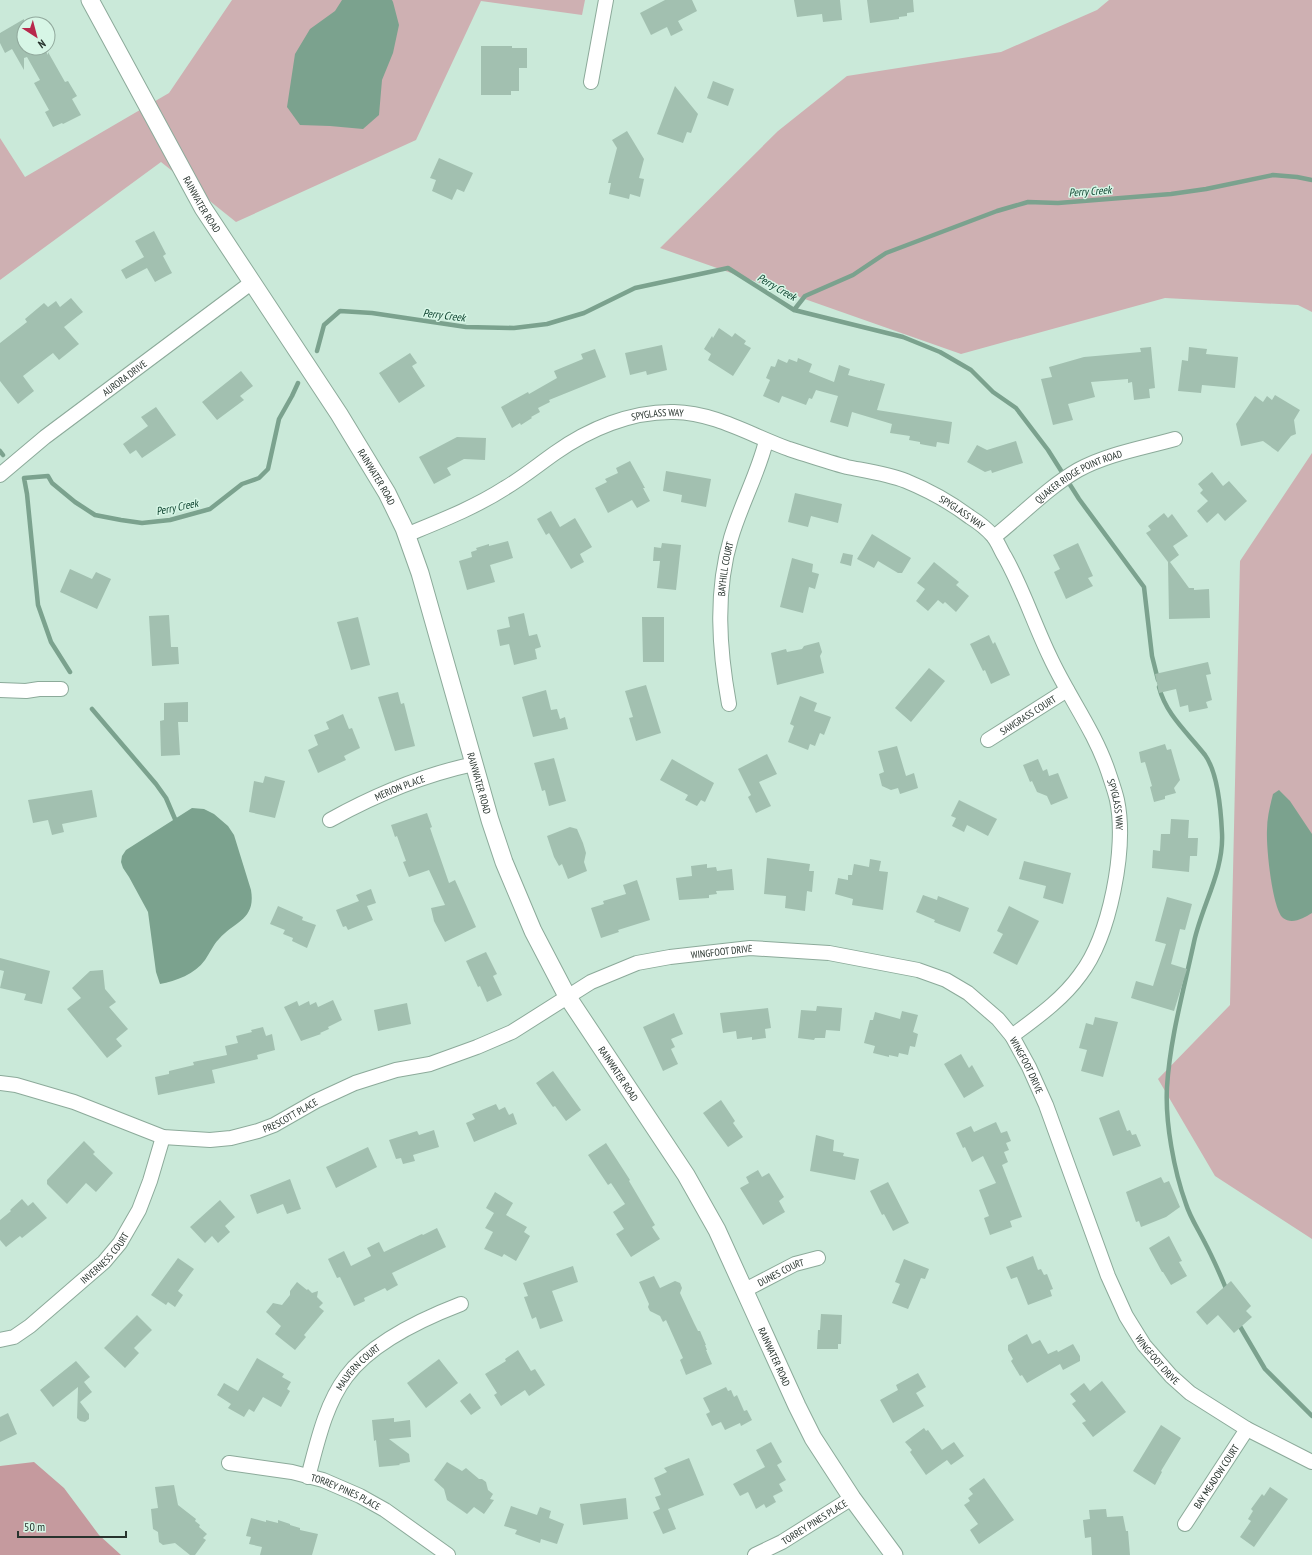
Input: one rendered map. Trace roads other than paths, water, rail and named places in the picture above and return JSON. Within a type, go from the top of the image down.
[{"type":"street","name":"RAINWATER ROAD","points":[[90,0],[204,208],[357,443],[387,493],[406,535],[420,573],[490,820],[516,894],[533,932],[567,996],[686,1175],[717,1230],[813,1438],[852,1498],[894,1555]]},
{"type":"street","points":[[591,82],[606,0]]},
{"type":"street","name":"AURORA DRIVE","points":[[0,475],[52,432],[251,282]]},
{"type":"street","name":"SPYGLASS WAY","points":[[406,535],[455,516],[483,501],[504,489],[558,451],[597,428],[622,419],[645,414],[674,412],[702,416],[731,424],[766,440],[846,466],[904,480],[956,507],[977,522],[994,537],[1016,576],[1048,654],[1096,742],[1108,770],[1117,802],[1119,839],[1116,874],[1108,916],[1095,949],[1082,974],[1064,994],[1039,1016],[1012,1036]]},
{"type":"street","name":"QUAKER RIDGE POINT ROAD","points":[[994,537],[1047,492],[1078,470],[1108,458],[1175,439]]},
{"type":"street","name":"BAYHILL COURT","points":[[729,704],[723,674],[720,634],[724,567],[731,537],[744,500],[761,462],[766,440]]},
{"type":"street","points":[[0,690],[26,692],[39,689],[61,689]]},
{"type":"street","name":"SAWGRASS COURT","points":[[988,740],[1067,690]]},
{"type":"street","name":"MERION PLACE","points":[[330,820],[354,806],[393,789],[454,768],[474,764]]},
{"type":"street","name":"WINGFOOT DRIVE","points":[[567,996],[591,982],[637,963],[670,957],[750,948],[829,953],[918,970],[946,980],[968,992],[998,1019],[1012,1036],[1029,1067],[1046,1105],[1108,1276],[1126,1316],[1144,1345],[1171,1376],[1190,1393],[1247,1429],[1312,1462]]},
{"type":"street","name":"PRESCOTT PLACE","points":[[0,1083],[16,1085],[74,1102],[163,1137],[210,1140],[231,1138],[274,1125],[316,1101],[355,1083],[396,1070],[430,1064],[477,1047],[512,1032],[542,1014],[567,996]]},
{"type":"street","name":"INVERNESS COURT","points":[[0,1340],[14,1337],[30,1326],[104,1262],[120,1243],[139,1210],[150,1181],[163,1137]]},
{"type":"street","name":"DUNES COURT","points":[[745,1290],[795,1264],[818,1258]]},
{"type":"street","name":"MALVERN COURT","points":[[308,1477],[334,1397],[346,1376],[367,1355],[390,1339],[435,1314],[461,1304]]},
{"type":"street","name":"BAY MEADOW COURT","points":[[1185,1524],[1247,1429]]},
{"type":"street","name":"TORREY PINES PLACE","points":[[229,1463],[292,1472],[323,1480],[360,1496],[385,1510],[448,1555]]},
{"type":"street","name":"TORREY PINES PLACE","points":[[755,1555],[782,1542],[852,1498]]},
{"type":"waterway","name":"Perry Creek","points":[[794,310],[805,296],[853,275],[886,253],[997,211],[1028,202],[1058,203],[1171,194],[1206,189],[1273,175],[1312,180]]},
{"type":"waterway","points":[[317,351],[324,325],[340,311],[372,313],[466,327],[514,328],[547,324],[584,313],[635,288],[728,268],[794,310],[903,337],[940,352],[971,370],[993,392],[1016,408],[1048,450],[1079,499],[1144,587],[1152,656],[1158,680]]},
{"type":"waterway","name":"Perry Creek","points":[[70,672],[51,642],[38,605],[27,494],[24,478],[48,476],[52,483],[75,502],[95,515],[121,520],[142,523],[170,520],[210,509],[242,484],[259,478],[268,469],[279,419],[298,383]]},
{"type":"waterway","name":"Perry Creek","points":[[0,451],[3,455]]},
{"type":"waterway","points":[[1159,687],[1162,697],[1172,715],[1205,755],[1213,772],[1220,803],[1222,833],[1220,861],[1194,942],[1174,1032],[1167,1087],[1167,1115],[1174,1162],[1182,1191],[1190,1214],[1227,1291]]},
{"type":"waterway","points":[[92,709],[156,784],[166,798],[175,819]]},
{"type":"waterway","points":[[1238,1323],[1265,1369],[1312,1416]]}]
